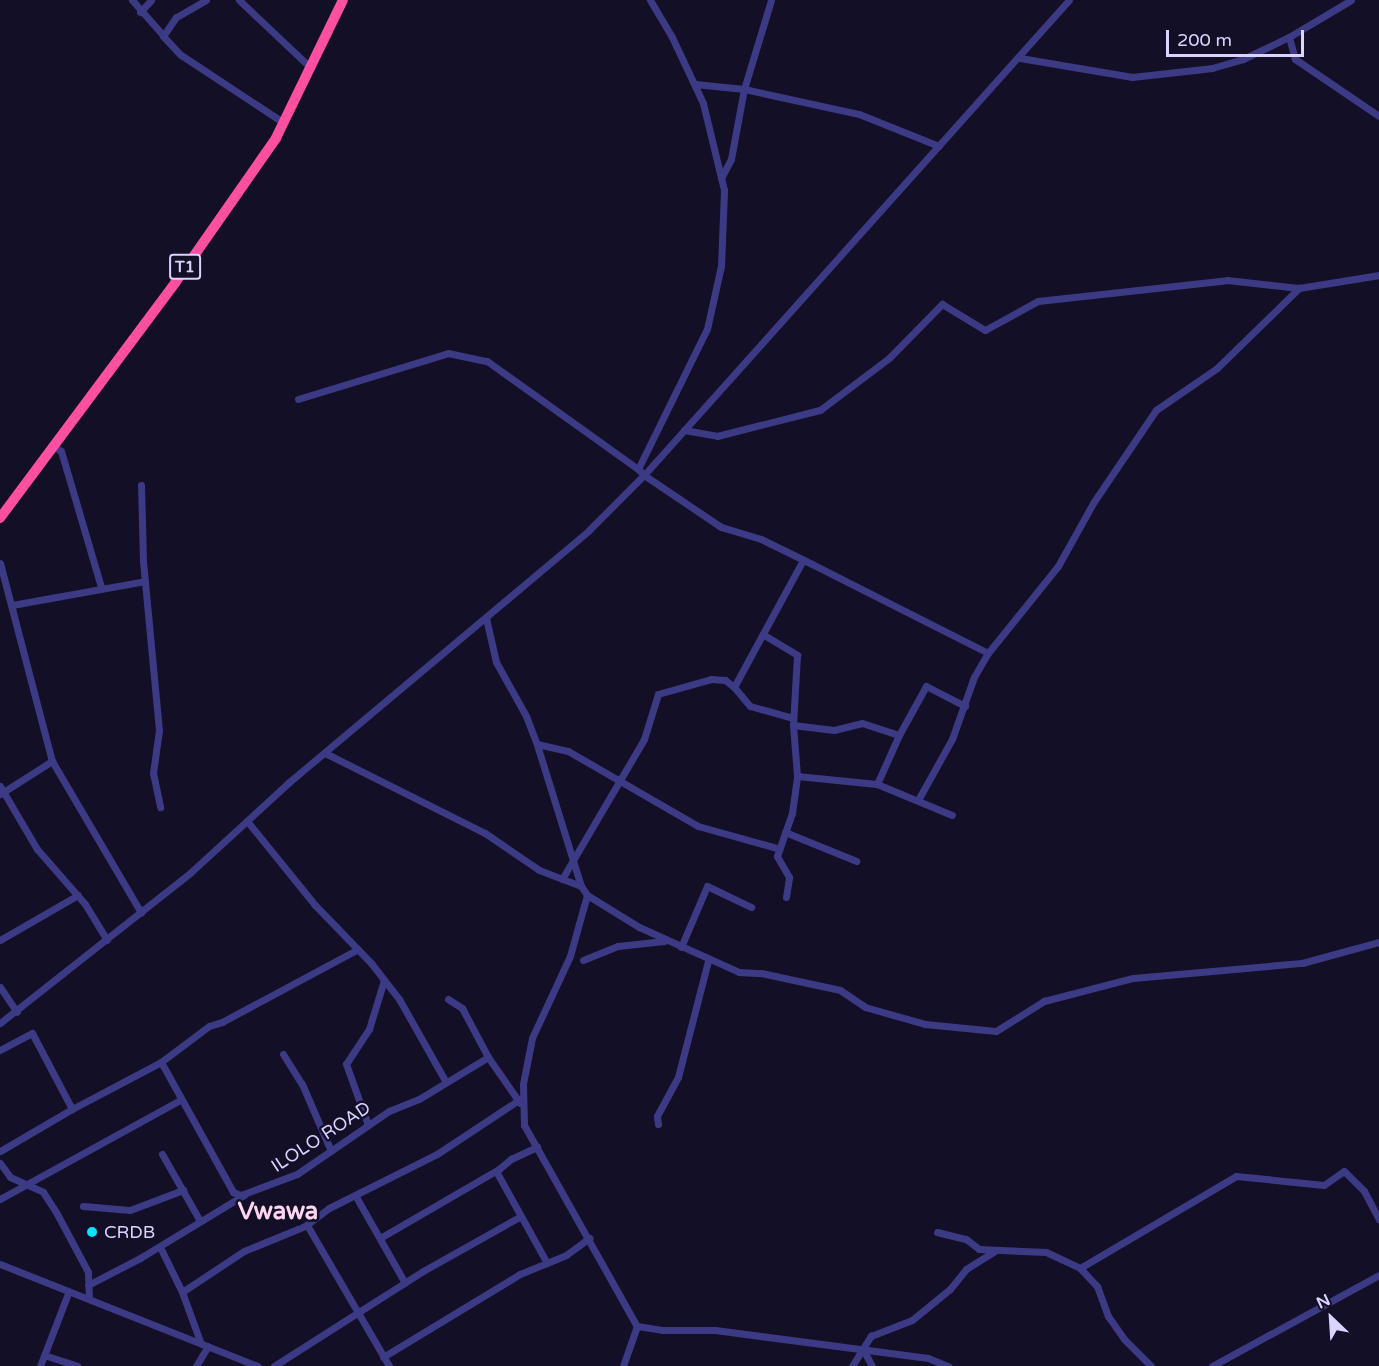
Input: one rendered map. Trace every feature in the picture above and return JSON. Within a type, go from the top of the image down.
[{"type":"highway","name":"T1","points":[[0,518],[182,273],[284,123],[343,0]]},
{"type":"street","points":[[132,0],[140,12],[181,55],[284,123]]},
{"type":"street","points":[[140,12],[151,0]]},
{"type":"street","points":[[162,34],[176,17],[206,0]]},
{"type":"street","points":[[239,0],[312,68]]},
{"type":"street","points":[[641,472],[707,329],[721,266],[721,178],[703,103],[650,0]]},
{"type":"street","points":[[721,178],[731,159],[742,114],[744,89],[771,0]]},
{"type":"street","points":[[0,1023],[141,913],[325,753],[589,530],[641,472],[684,430],[1020,58],[1069,0]]},
{"type":"street","points":[[1020,58],[1099,74],[1176,74],[1243,59],[1289,37],[1351,0]]},
{"type":"street","points":[[1289,37],[1295,59],[1379,116]]},
{"type":"street","points":[[694,84],[744,89],[859,114],[939,146]]},
{"type":"street","points":[[684,430],[717,436],[820,410],[884,362],[942,304],[985,330],[1038,301],[1227,280],[1299,288],[1379,275]]},
{"type":"street","points":[[918,800],[965,706],[974,677],[988,654],[1058,566],[1093,503],[1156,410],[1217,368],[1299,288]]},
{"type":"street","points":[[298,399],[448,352],[487,361],[721,528],[761,539],[931,621],[988,654]]},
{"type":"street","points":[[53,446],[61,451],[101,587]]},
{"type":"street","points":[[141,484],[145,582],[159,730],[153,773],[160,807]]},
{"type":"street","points":[[734,687],[803,560]]},
{"type":"street","points":[[0,563],[12,605],[24,663],[52,761],[141,913]]},
{"type":"street","points":[[12,605],[101,587],[145,582]]},
{"type":"street","points":[[486,618],[496,662],[526,716],[537,744],[555,797],[571,864],[581,886],[587,895],[708,961],[739,972],[761,973],[840,990],[866,1007],[925,1024],[996,1031],[1044,1001],[1133,978],[1302,963],[1379,942]]},
{"type":"street","points":[[764,635],[797,655],[793,721],[797,776],[785,832],[777,848],[778,861],[789,876],[786,897]]},
{"type":"street","points":[[562,879],[644,739],[658,694],[711,679],[725,680],[750,706],[793,721],[834,730],[862,723],[899,735]]},
{"type":"street","points":[[877,784],[923,687],[965,706]]},
{"type":"street","points":[[537,744],[568,751],[620,778],[698,826],[777,848]]},
{"type":"street","points":[[325,753],[485,833],[539,870],[581,886]]},
{"type":"street","points":[[52,761],[1,791],[52,869],[78,895],[107,940]]},
{"type":"street","points":[[797,776],[877,784],[952,815]]},
{"type":"street","points":[[248,820],[315,905],[358,949],[384,980],[446,1082]]},
{"type":"street","points":[[785,832],[856,861]]},
{"type":"street","points":[[681,947],[707,886],[751,907]]},
{"type":"street","points":[[0,940],[78,895]]},
{"type":"street","points":[[182,1292],[244,1251],[306,1225],[355,1195],[437,1154],[521,1099],[532,1038],[570,956],[587,895]]},
{"type":"street","points":[[583,960],[618,946],[670,942]]},
{"type":"street","points":[[0,1151],[72,1109],[161,1062],[193,1035],[358,949]]},
{"type":"street","points":[[658,1124],[657,1116],[678,1077],[708,961]]},
{"type":"street","points":[[368,1125],[346,1064],[369,1029],[384,980]]},
{"type":"street","points":[[0,987],[17,1012]]},
{"type":"street","points":[[448,999],[462,1008],[488,1057],[521,1099],[524,1107],[524,1125],[637,1326],[623,1366]]},
{"type":"street","points":[[0,1050],[32,1033],[72,1109]]},
{"type":"street","points":[[283,1054],[302,1084],[331,1151]]},
{"type":"street","name":"ILOLO ROAD","points":[[88,1285],[160,1247],[246,1194],[297,1174],[368,1125],[488,1057]]},
{"type":"street","points":[[161,1062],[233,1192],[246,1194]]},
{"type":"street","points":[[0,1199],[30,1185],[180,1100]]},
{"type":"street","points":[[380,1238],[496,1171],[510,1159],[537,1147]]},
{"type":"street","points":[[162,1154],[200,1221]]},
{"type":"street","points":[[0,1163],[13,1178],[42,1192],[56,1212],[88,1272],[89,1299]]},
{"type":"street","points":[[496,1171],[547,1263]]},
{"type":"street","points":[[1080,1268],[1236,1176],[1324,1185],[1344,1171],[1364,1191],[1379,1219]]},
{"type":"street","points":[[13,1178],[15,1193]]},
{"type":"street","points":[[83,1206],[130,1210],[183,1190]]},
{"type":"street","points":[[355,1195],[405,1283]]},
{"type":"street","points":[[274,1366],[360,1314],[405,1283],[520,1216]]},
{"type":"street","points":[[306,1225],[360,1314],[388,1366]]},
{"type":"street","points":[[937,1232],[995,1251],[1046,1252],[1080,1268],[1097,1286],[1107,1316],[1124,1339],[1151,1366]]},
{"type":"street","points":[[383,1357],[520,1274],[547,1263],[589,1238]]},
{"type":"street","points":[[160,1247],[204,1345],[196,1366]]},
{"type":"street","points":[[852,1366],[864,1351],[871,1336],[912,1320],[950,1289],[966,1269],[995,1251]]},
{"type":"street","points":[[0,1264],[258,1366]]},
{"type":"street","points":[[1212,1366],[1379,1275]]},
{"type":"street","points":[[40,1366],[69,1291]]},
{"type":"street","points":[[637,1326],[662,1330],[715,1330],[928,1358],[948,1366]]},
{"type":"street","points":[[864,1351],[872,1366]]},
{"type":"street","points":[[45,1355],[77,1366]]},
{"type":"place","name":"CRDB","points":[[92,1232]]},
{"type":"district","name":"Vwawa","points":[[278,1212]]}]
